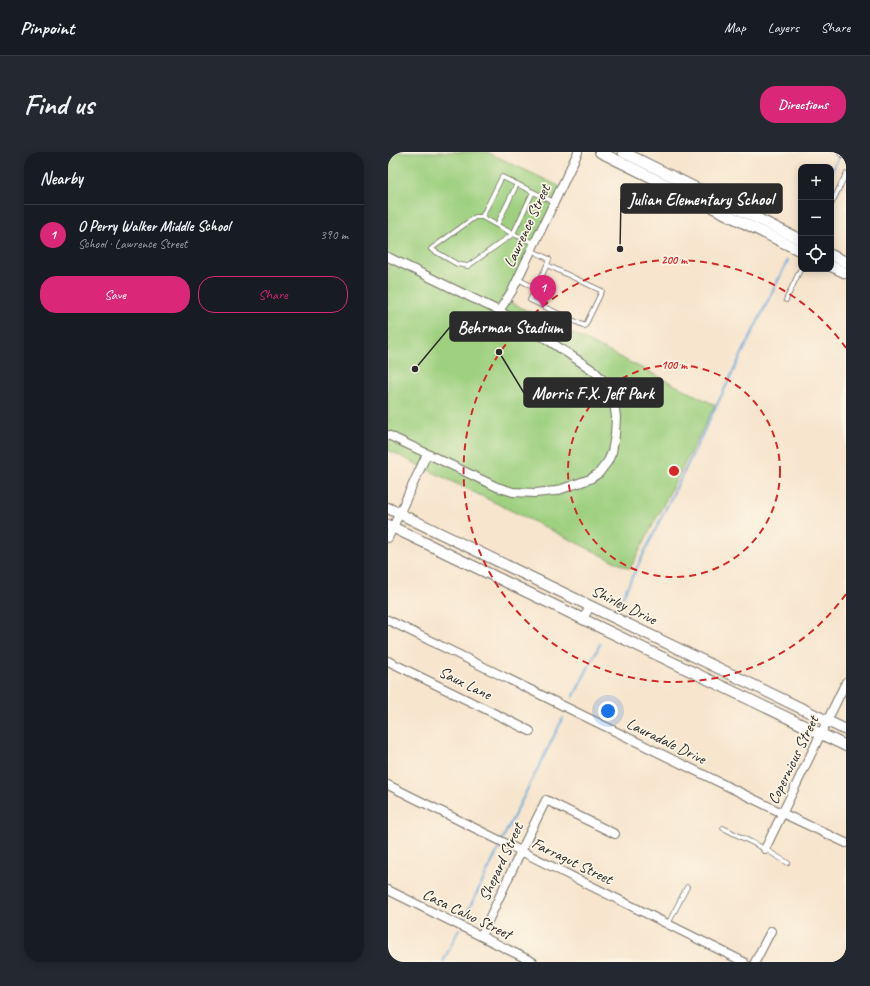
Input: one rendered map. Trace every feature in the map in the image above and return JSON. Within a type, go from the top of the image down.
[{"type":"street","name":"Lawrence Street","points":[[499,311],[512,291],[578,152]]},
{"type":"street","points":[[600,152],[798,239]]},
{"type":"street","points":[[623,152],[684,188],[798,249]]},
{"type":"street","points":[[842,152],[846,154]]},
{"type":"street","points":[[834,256],[846,262]]},
{"type":"street","points":[[388,257],[499,311],[536,332],[594,371],[608,388],[614,402],[616,417],[612,452],[608,461],[599,473],[590,479],[556,491],[535,493],[512,492],[484,481],[388,435]]},
{"type":"street","points":[[834,267],[846,273]]},
{"type":"street","points":[[388,538],[390,526],[400,513],[427,454]]},
{"type":"street","name":"Shirley Drive","points":[[388,508],[846,730]]},
{"type":"street","name":"Shirley Drive","points":[[390,526],[846,746]]},
{"type":"street","points":[[583,619],[590,606]]},
{"type":"street","name":"Lauradale Drive","points":[[388,620],[846,843]]},
{"type":"street","points":[[630,642],[636,628]]},
{"type":"street","name":"Saux Lane","points":[[388,661],[530,731]]},
{"type":"street","name":"Copernicus Street","points":[[765,849],[846,682]]},
{"type":"street","name":"Farragut Street","points":[[388,785],[744,962]]},
{"type":"street","name":"Shepard Street","points":[[481,936],[546,800],[615,834]]},
{"type":"street","name":"Casa Calvo Street","points":[[388,890],[534,962]]},
{"type":"street","points":[[755,962],[771,930]]},
{"type":"lane","points":[[833,200],[846,174]]},
{"type":"lane","points":[[482,217],[502,177],[554,202]]},
{"type":"lane","points":[[497,225],[518,184]]},
{"type":"lane","points":[[533,192],[513,234],[468,266],[457,264],[431,249],[475,217],[482,217],[513,234],[533,246],[549,259],[530,300],[585,326],[602,291],[547,265]]},
{"type":"lane","points":[[786,300],[799,272]]},
{"type":"lane","points":[[517,279],[535,288]]},
{"type":"lane","points":[[723,828],[765,849],[788,863]]},
{"type":"lane","points":[[668,924],[687,888]]},
{"type":"green space","points":[[388,152],[487,152],[561,187],[506,300],[715,405],[630,569],[388,450]]},
{"type":"waterway","points":[[834,166],[841,153]]},
{"type":"waterway","points":[[618,606],[788,260]]},
{"type":"waterway","points":[[573,698],[600,644]]},
{"type":"waterway","points":[[502,840],[563,718]]},
{"type":"waterway","points":[[461,925],[501,844]]},
{"type":"waterway","points":[[443,962],[459,929]]},
{"type":"place","name":"Julian Elementary School","points":[[620,249]]},
{"type":"place","name":"O Perry Walker Middle School","points":[[543,308]]},
{"type":"place","name":"Morris F.X. Jeff Park","points":[[499,352]]},
{"type":"place","name":"Behrman Stadium","points":[[415,369]]}]
